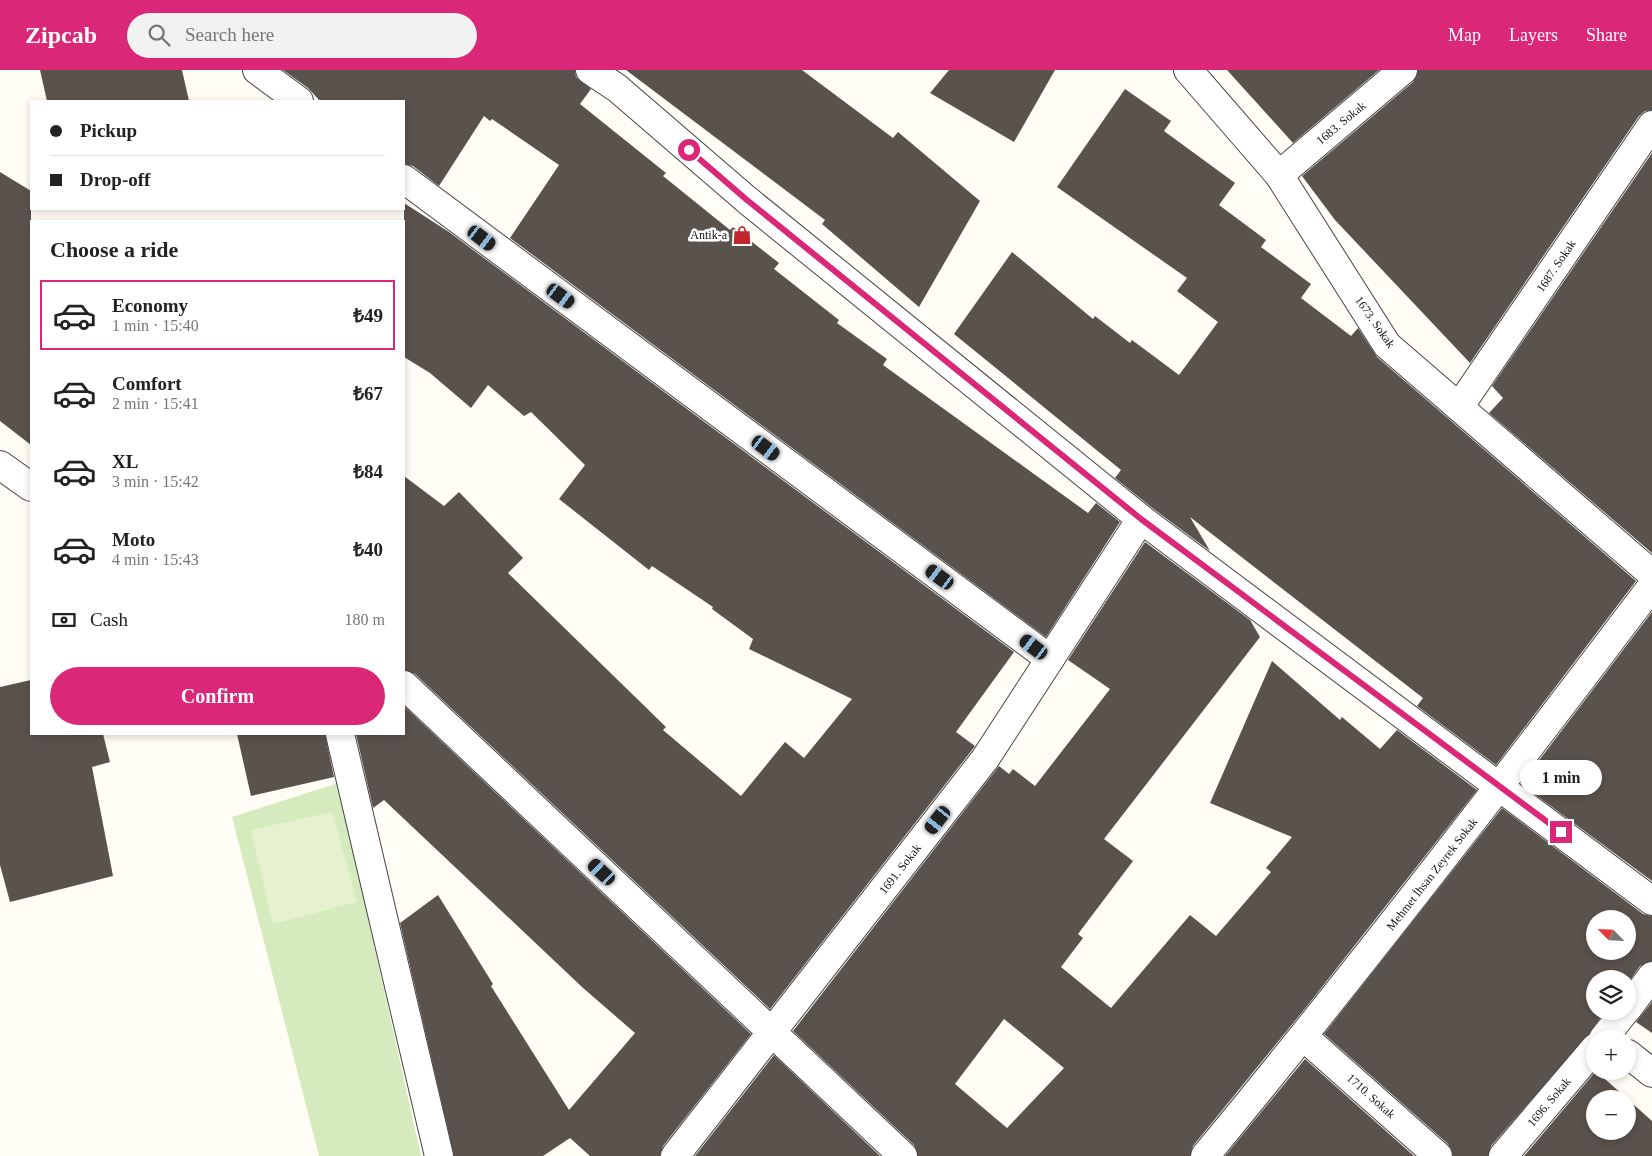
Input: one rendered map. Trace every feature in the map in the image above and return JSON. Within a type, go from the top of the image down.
[{"type":"street","points":[[257,70],[298,100]]},
{"type":"street","points":[[590,70],[617,88],[747,200],[1141,519],[1652,901]]},
{"type":"street","name":"1673. Sokak","points":[[1188,70],[1278,175],[1388,345],[1652,574]]},
{"type":"street","name":"1683. Sokak","points":[[1278,175],[1403,70]]},
{"type":"street","name":"1687. Sokak","points":[[1459,407],[1652,125]]},
{"type":"street","points":[[405,180],[1050,659]]},
{"type":"street","points":[[0,465],[30,486]]},
{"type":"street","name":"1691. Sokak","points":[[675,1156],[985,759],[1141,519]]},
{"type":"street","name":"Mehmet İhsan Zeyrek Sokak","points":[[1205,1156],[1304,1037],[1500,786],[1652,586]]},
{"type":"street","points":[[405,686],[903,1156]]},
{"type":"street","points":[[340,735],[439,1156]]},
{"type":"street","points":[[1636,997],[1652,976]]},
{"type":"street","name":"1710. Sokak","points":[[1304,1037],[1438,1156]]},
{"type":"street","points":[[1636,1060],[1652,1073]]},
{"type":"street","name":"1696. Sokak","points":[[1503,1156],[1586,1061]]},
{"type":"green space","points":[[338,783],[421,1156],[319,1156],[232,817]]},
{"type":"green space","points":[[332,812],[357,902],[273,924],[251,830]]},
{"type":"building","points":[[40,70],[182,70],[189,100],[47,100]]},
{"type":"building","points":[[283,70],[575,70],[576,77],[591,89],[580,104],[666,173],[663,176],[730,230],[733,227],[779,263],[774,269],[839,320],[837,323],[887,359],[883,365],[1088,513],[1096,503],[1120,522],[1046,637],[510,238],[559,165],[492,119],[490,121],[484,116],[439,186],[413,166],[405,164],[405,100],[319,100],[308,88]]},
{"type":"building","points":[[626,70],[802,70],[893,138],[898,132],[980,201],[919,307],[822,224],[825,220]]},
{"type":"building","points":[[949,70],[1055,70],[1014,142],[930,93]]},
{"type":"building","points":[[1227,70],[1379,70],[1293,143]]},
{"type":"building","points":[[1418,70],[1652,70],[1652,110],[1645,111],[1639,116],[1470,363],[1335,220],[1302,176],[1413,82]]},
{"type":"building","points":[[1125,89],[1171,121],[1164,131],[1235,183],[1219,205],[1266,240],[1261,247],[1311,284],[1301,298],[1351,336],[1358,328],[1377,357],[1636,581],[1496,765],[1417,706],[1423,698],[1190,517],[1210,551],[1151,507],[1115,478],[1121,470],[954,334],[1012,252],[1093,319],[1095,316],[1130,343],[1132,340],[1179,375],[1218,322],[1177,291],[1187,278],[1057,187]]},
{"type":"building","points":[[1652,153],[1652,553],[1489,413],[1503,398],[1492,386]]},
{"type":"building","points":[[0,172],[30,190],[30,444],[0,421]]},
{"type":"building","points":[[405,204],[449,232],[1014,652],[956,732],[975,746],[770,1009],[415,674],[405,670],[405,477],[444,506],[459,492],[523,558],[508,573],[666,727],[663,730],[741,796],[785,742],[804,758],[852,699],[749,649],[753,639],[712,609],[713,607],[652,566],[649,570],[559,499],[585,465],[531,412],[524,416],[488,385],[471,408],[430,373],[405,358]]},
{"type":"building","points":[[1145,542],[1250,620],[1260,637],[1104,839],[1133,861],[1078,934],[1083,938],[1061,967],[1111,1008],[1190,915],[1216,936],[1271,872],[1266,868],[1292,837],[1210,803],[1272,661],[1340,720],[1342,717],[1380,749],[1397,730],[1477,790],[1307,1006],[1193,1146],[1190,1156],[918,1156],[914,1145],[793,1031],[999,766],[1009,774],[1013,769],[1035,786],[1110,689],[1068,660]],"holes":[[[1004,1019],[1064,1068],[1007,1128],[955,1084]]]},
{"type":"building","points":[[1652,612],[1652,881],[1521,784]]},
{"type":"building","points":[[30,680],[30,735],[103,735],[110,762],[92,767],[113,876],[10,902],[0,865],[0,687]]},
{"type":"building","points":[[405,707],[751,1034],[663,1146],[660,1156],[590,1156],[570,1138],[543,1156],[454,1156],[400,923],[438,895],[493,984],[491,986],[569,1110],[635,1033],[582,987],[384,800],[373,808],[356,735],[405,735]]},
{"type":"building","points":[[237,735],[325,735],[334,777],[251,796]]},
{"type":"building","points":[[1502,808],[1643,914],[1652,916],[1652,961],[1640,966],[1636,972],[1636,970],[1586,970],[1586,1020],[1599,1020],[1592,1030],[1586,1030],[1586,1037],[1491,1146],[1488,1156],[1453,1156],[1448,1144],[1324,1034]]},
{"type":"building","points":[[1652,1002],[1652,1033],[1636,1022]]},
{"type":"building","points":[[774,1055],[880,1156],[695,1156]]},
{"type":"building","points":[[1305,1059],[1414,1156],[1225,1156]]},
{"type":"building","points":[[1588,1080],[1606,1080],[1617,1090],[1586,1090],[1586,1140],[1636,1140],[1636,1107],[1652,1121],[1652,1156],[1524,1156]]},
{"type":"place","name":"Antik-a","points":[[742,235]]},
{"type":"route","points":[[689,150],[747,200],[1141,519],[1561,832]]}]
